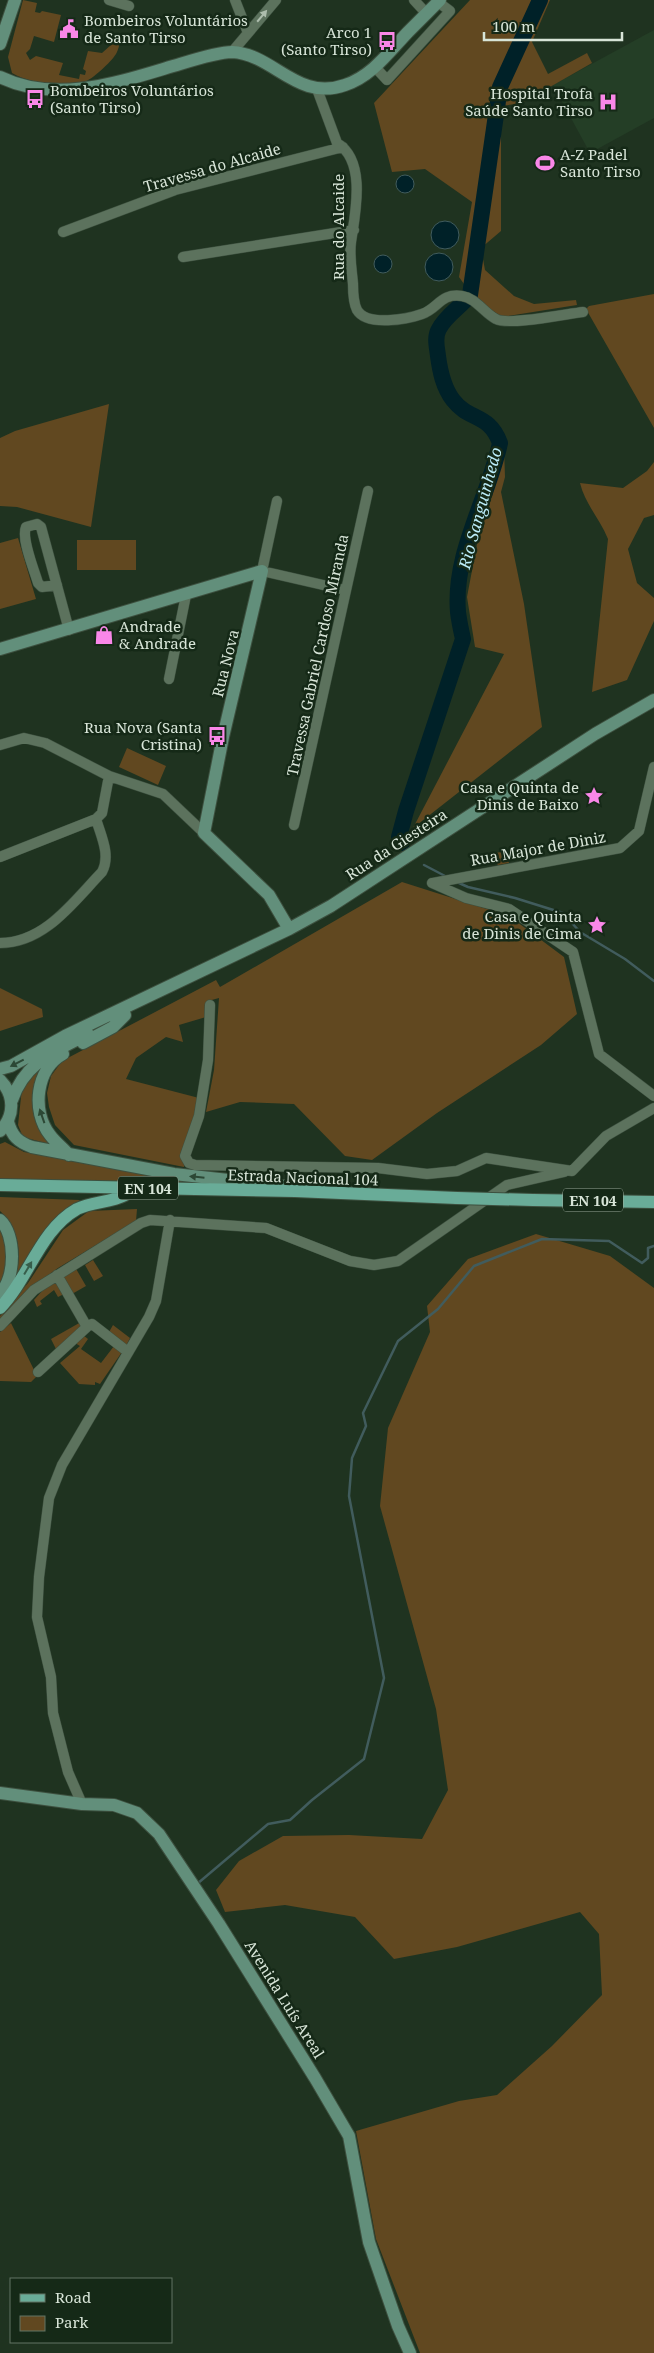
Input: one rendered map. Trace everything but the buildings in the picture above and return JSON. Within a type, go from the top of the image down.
[{"type":"main road","name":"Estrada Nacional 104","points":[[0,1185],[296,1191],[392,1196]]},
{"type":"main road","name":"Estrada Nacional 104","points":[[0,1192],[302,1198],[392,1196]]},
{"type":"main road","points":[[0,1308],[12,1295],[51,1231],[76,1209],[95,1202],[116,1200],[124,1195]]},
{"type":"main road","name":"EN 104","points":[[392,1196],[654,1202]]},
{"type":"street","points":[[0,44],[15,0]]},
{"type":"street","points":[[109,0],[129,6]]},
{"type":"street","points":[[235,0],[248,33]]},
{"type":"street","points":[[232,52],[276,0]]},
{"type":"street","points":[[414,0],[427,14]]},
{"type":"street","points":[[0,77],[35,89],[76,89],[130,78],[189,61],[232,52],[255,59],[299,84],[317,89],[344,86],[367,74],[375,67],[439,1],[450,12],[387,80],[375,67]]},
{"type":"street","name":"Rua do Alcaide","points":[[317,89],[337,143],[353,159],[356,182],[356,213],[351,244],[354,294],[358,311],[364,316],[383,321],[424,314],[447,296],[468,298],[496,320],[513,321],[583,312]]},
{"type":"street","name":"Travessa do Alcaide","points":[[63,232],[176,190],[343,147]]},
{"type":"street","points":[[183,257],[354,230]]},
{"type":"street","name":"Travessa Gabriel Cardoso Miranda","points":[[294,825],[368,491]]},
{"type":"street","name":"Rua Nova","points":[[204,833],[223,737],[277,501]]},
{"type":"street","points":[[57,585],[42,587],[38,583],[24,532],[26,526],[37,524],[40,527],[57,585],[69,630]]},
{"type":"street","points":[[0,649],[262,571],[345,590]]},
{"type":"street","points":[[170,679],[186,595]]},
{"type":"street","name":"Rua da Giesteira","points":[[226,959],[289,929],[330,906],[595,734],[654,700]]},
{"type":"street","points":[[0,745],[24,738],[46,743],[109,776],[163,794],[269,895],[289,929]]},
{"type":"street","name":"Rua Major de Diniz","points":[[654,767],[639,831],[620,848],[432,883],[466,898],[509,909],[573,952],[599,1054],[654,1096]]},
{"type":"street","points":[[0,857],[96,820],[102,813],[109,776]]},
{"type":"street","points":[[0,943],[27,939],[50,925],[102,872],[107,863],[106,852],[96,820]]},
{"type":"street","points":[[226,959],[33,1065],[16,1088],[4,1126],[11,1131],[19,1142],[69,1155],[174,1174],[291,1187],[296,1191]]},
{"type":"street","points":[[0,1069],[10,1066],[74,1032],[226,959]]},
{"type":"street","points":[[210,1005],[208,1060],[200,1116],[186,1150],[185,1156],[189,1163],[195,1165],[378,1168],[427,1174],[457,1171],[486,1158],[572,1170]]},
{"type":"street","points":[[69,1155],[49,1134],[41,1114],[39,1096],[43,1074],[54,1059],[113,1027],[125,1015]]},
{"type":"street","points":[[0,1080],[8,1090],[12,1100]]},
{"type":"street","points":[[0,1326],[34,1290],[141,1223],[150,1220],[266,1228],[350,1261],[374,1265],[398,1261],[507,1185],[572,1170],[606,1136],[654,1108]]},
{"type":"street","points":[[0,1220],[12,1243],[12,1266],[4,1289],[0,1293]]},
{"type":"street","points":[[82,1804],[68,1772],[54,1713],[51,1677],[37,1617],[39,1576],[49,1498],[62,1465],[156,1302],[170,1220]]},
{"type":"street","points":[[57,1275],[93,1324],[128,1352]]},
{"type":"street","points":[[38,1372],[93,1324]]},
{"type":"street","name":"Avenida Luís Areal","points":[[0,1793],[82,1804],[114,1806],[136,1813],[159,1834],[212,1913],[316,2078],[349,2136],[369,2242],[398,2326],[410,2353]]},
{"type":"shaded area","name":"Hospital Trofa Saúde Santo Tirso","points":[[654,30],[654,118],[590,153],[553,85]]},
{"type":"green space","points":[[23,0],[37,3],[35,12],[40,13],[42,11],[61,15],[54,42],[34,36],[30,49],[26,53],[30,60],[36,56],[63,63],[59,75],[79,79],[80,74],[85,75],[86,71],[83,69],[88,51],[102,53],[121,36],[116,54],[92,78],[76,84],[47,84],[19,77],[12,73],[8,57]]},
{"type":"green space","points":[[470,0],[550,0],[532,42],[548,74],[587,53],[592,63],[522,103],[488,108],[487,115],[499,116],[501,122],[501,231],[481,248],[485,270],[514,296],[534,304],[576,300],[577,305],[502,317],[474,298],[459,277],[472,202],[425,169],[392,172],[374,103]]},
{"type":"green space","points":[[654,294],[654,428],[586,309],[589,306]]},
{"type":"green space","points":[[109,404],[91,527],[17,507],[0,506],[0,438],[15,431]]},
{"type":"green space","points":[[504,448],[505,477],[501,492],[524,604],[542,727],[413,828],[504,654],[475,647],[467,597],[477,544]]},
{"type":"green space","points":[[654,462],[654,515],[644,518],[628,549],[637,583],[654,598],[654,621],[627,680],[592,692],[608,539],[585,498],[580,483],[623,488],[647,471]]},
{"type":"green space","points":[[18,538],[36,599],[0,609],[0,543]]},
{"type":"green space","points":[[77,540],[136,540],[136,570],[77,570]]},
{"type":"green space","points":[[127,748],[166,766],[158,785],[119,767]]},
{"type":"green space","points":[[505,851],[509,863],[498,865],[491,857],[486,858],[487,855]]},
{"type":"green space","points":[[402,882],[509,916],[564,957],[577,1014],[541,1045],[437,1113],[372,1160],[345,1156],[294,1104],[240,1102],[206,1112],[214,1070],[219,998],[208,1001],[206,1017],[179,1025],[183,1042],[166,1037],[136,1058],[126,1079],[199,1098],[184,1167],[74,1145],[55,1125],[47,1093],[51,1076],[62,1061],[216,980],[220,987]]},
{"type":"green space","points":[[0,988],[42,1009],[43,1017],[0,1031]]},
{"type":"green space","points":[[40,1067],[34,1089],[34,1107],[39,1125],[49,1144],[23,1137],[18,1125],[22,1088]]},
{"type":"green space","points":[[5,1142],[24,1152],[215,1183],[0,1179],[0,1144]]},
{"type":"green space","points":[[0,1197],[80,1200],[55,1222],[6,1294],[15,1276],[19,1250],[16,1235],[10,1222],[0,1211]]},
{"type":"green space","points":[[137,1209],[136,1221],[58,1268],[25,1292],[0,1320],[0,1316],[28,1283],[63,1230],[89,1211]]},
{"type":"green space","points":[[0,1227],[6,1247],[7,1262],[4,1276],[0,1282]]},
{"type":"green space","points":[[536,1234],[610,1256],[654,1288],[654,2353],[420,2353],[376,2239],[356,2131],[459,2101],[497,2095],[552,2046],[602,1995],[599,1934],[580,1912],[457,1947],[394,1959],[355,1917],[285,1905],[225,1912],[216,1890],[239,1861],[283,1836],[349,1835],[422,1839],[448,1790],[436,1709],[380,1506],[388,1428],[430,1332],[427,1306],[468,1259]]},
{"type":"green space","points":[[93,1260],[103,1276],[94,1281],[85,1265]]},
{"type":"green space","points":[[75,1267],[86,1286],[72,1294],[61,1275]]},
{"type":"green space","points":[[51,1281],[57,1281],[64,1294],[58,1297],[54,1290],[40,1301],[42,1304],[37,1307],[34,1300]]},
{"type":"green space","points":[[81,1322],[81,1326],[57,1351],[51,1339]]},
{"type":"green space","points":[[11,1323],[37,1376],[31,1382],[0,1381],[0,1332]]},
{"type":"green space","points":[[113,1325],[130,1338],[126,1346],[109,1332]]},
{"type":"green space","points":[[83,1335],[88,1339],[81,1349],[101,1363],[114,1346],[122,1352],[100,1384],[95,1382],[95,1385],[79,1384],[60,1363],[80,1346],[75,1343]]},
{"type":"water","points":[[405,175],[411,178],[414,184],[411,190],[405,193],[399,190],[396,184],[399,178]]},
{"type":"water","points":[[445,221],[455,225],[459,235],[455,245],[445,249],[435,245],[431,235],[435,225]]},
{"type":"water","points":[[439,253],[449,257],[453,267],[449,277],[439,281],[429,277],[425,267],[429,257]]},
{"type":"water","points":[[383,255],[389,258],[392,264],[389,270],[383,273],[377,270],[374,264],[377,258]]},
{"type":"waterway","name":"Rio Sanguinhedo","points":[[402,843],[399,837],[406,811],[463,639],[458,612],[458,590],[461,569],[466,547],[495,464],[500,443],[495,433],[485,422],[459,407],[450,395],[441,373],[437,335],[446,319],[470,295],[500,87],[540,0]]},
{"type":"waterway","name":"Rio Sanguinhedo","points":[[424,865],[447,877]]},
{"type":"waterway","name":"Rio Sanguinhedo","points":[[459,883],[563,913],[580,932],[625,959],[654,981]]},
{"type":"waterway","points":[[197,1884],[268,1824],[290,1820],[364,1759],[384,1678],[349,1496],[352,1458],[366,1426],[363,1413],[398,1341],[438,1309],[474,1266],[542,1239],[609,1241],[642,1263],[648,1258],[648,1248],[654,1246]]},
{"type":"place","name":"Bombeiros Voluntários de Santo Tirso","points":[[69,29]]},
{"type":"place","name":"Arco 1 (Santo Tirso)","points":[[387,41]]},
{"type":"place","name":"Bombeiros Voluntários (Santo Tirso)","points":[[35,99]]},
{"type":"place","name":"Hospital Trofa Saúde Santo Tirso","points":[[608,102]]},
{"type":"place","name":"A-Z Padel Santo Tirso","points":[[545,163]]},
{"type":"place","name":"Andrade & Andrade","points":[[104,635]]},
{"type":"place","name":"Rua Nova (Santa Cristina)","points":[[217,736]]},
{"type":"place","name":"Casa e Quinta de Dinis de Baixo","points":[[594,796]]},
{"type":"place","name":"Casa e Quinta de Dinis de Cima","points":[[597,925]]}]
